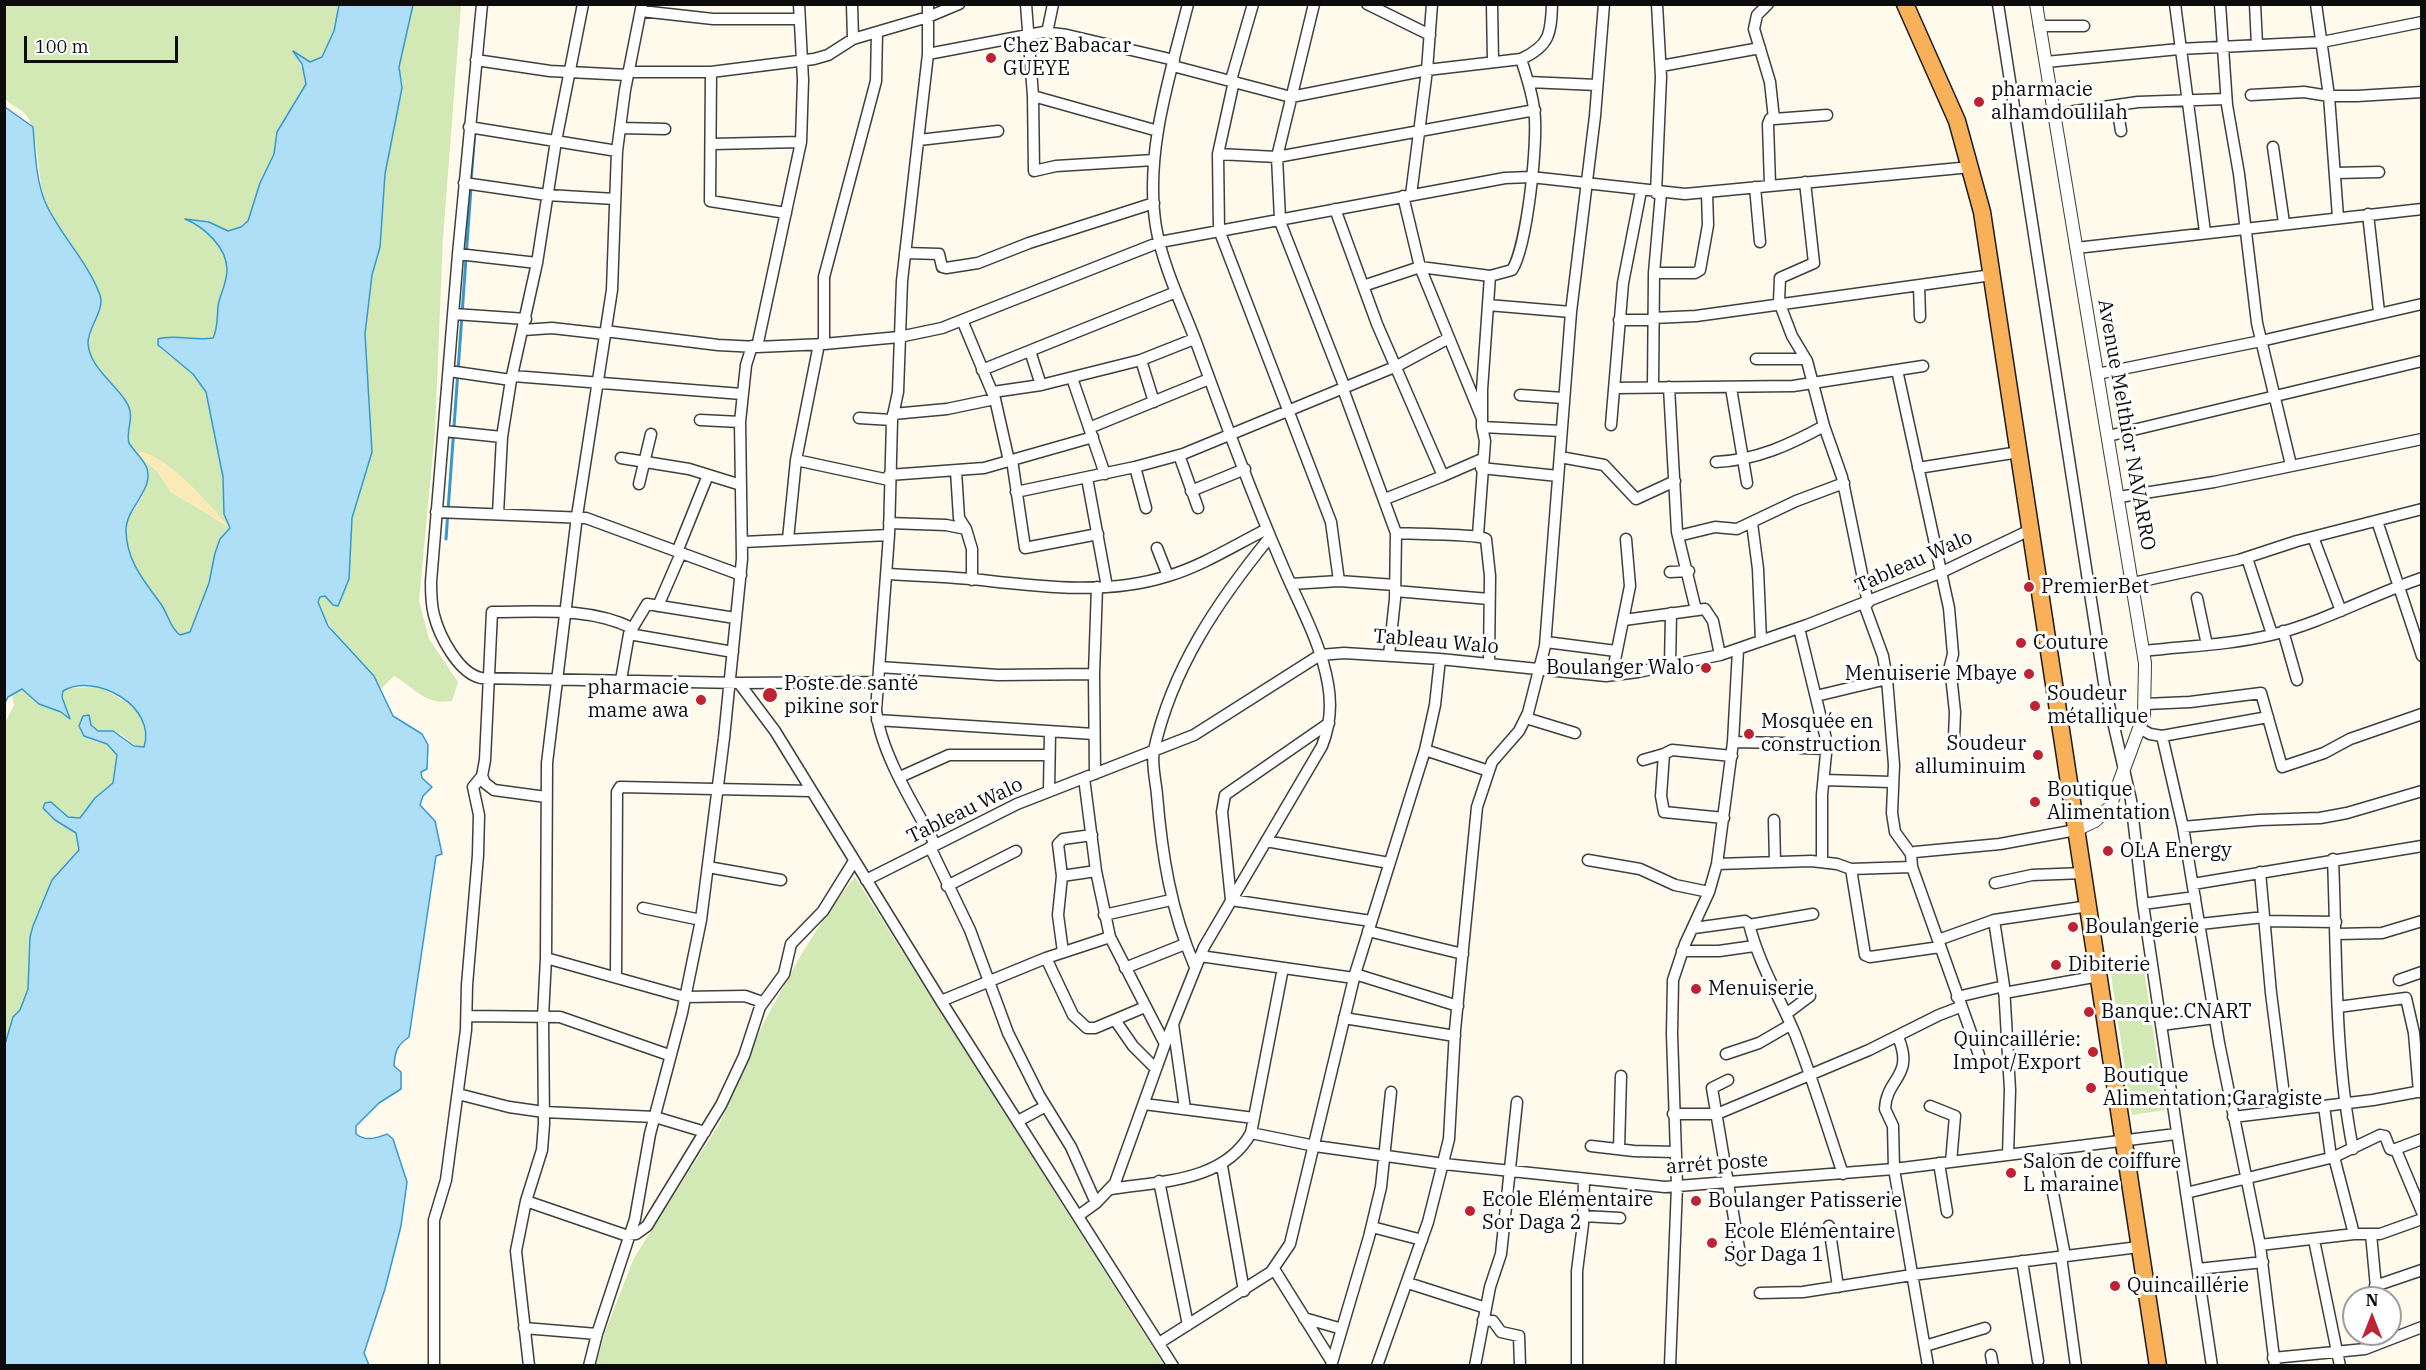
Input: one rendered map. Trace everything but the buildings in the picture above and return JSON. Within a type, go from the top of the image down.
[{"type":"highway","points":[[1905,4],[1949,100],[1971,167],[1982,212],[2076,830],[2090,906],[2123,1142],[2158,1365]]},
{"type":"street","points":[[482,4],[464,183],[431,582],[432,605],[437,626],[448,646],[468,672],[476,677],[735,683],[877,682]]},
{"type":"street","points":[[498,514],[502,437],[512,378],[537,263],[556,141],[583,4]]},
{"type":"street","points":[[589,1365],[597,1334],[631,1235],[655,1117],[685,997],[701,920],[717,788],[735,683],[733,652],[743,542],[740,422],[742,394],[746,365],[755,347],[801,142],[802,61],[799,4]]},
{"type":"street","points":[[852,4],[853,39]]},
{"type":"street","points":[[928,4],[928,54],[905,253],[899,337],[899,378],[892,417],[889,535],[877,682],[877,720],[947,886],[974,937],[1008,1034],[1071,1147],[1096,1203]]},
{"type":"street","points":[[476,60],[569,73],[711,72],[802,61],[828,55],[853,39],[928,17],[959,4]]},
{"type":"street","points":[[1026,4],[1034,96],[1034,171],[1056,166],[1154,160]]},
{"type":"street","points":[[1047,33],[1053,4]]},
{"type":"street","points":[[1078,1216],[1111,1189],[1122,1170],[1164,1044],[1200,956],[1322,746],[1329,723],[1329,687],[1320,656],[1268,533],[1176,292],[1160,242],[1154,203],[1154,160],[1158,131],[1188,4]]},
{"type":"street","points":[[1253,4],[1232,81],[1218,154],[1220,230],[1332,522],[1339,581]]},
{"type":"street","points":[[1314,4],[1277,157],[1280,219],[1396,533],[1395,588],[1389,655]]},
{"type":"street","points":[[1367,4],[1430,35]]},
{"type":"street","points":[[1432,4],[1428,70],[1420,133],[1407,195],[1410,233],[1420,267],[1482,421]]},
{"type":"street","points":[[1492,4],[1492,62]]},
{"type":"street","points":[[928,54],[976,47],[1029,34],[1067,35],[1291,97],[1428,70],[1521,59],[1535,53],[1551,32],[1552,4]]},
{"type":"street","points":[[1377,1365],[1408,1283],[1444,1164],[1452,1116],[1455,1036],[1475,817],[1496,756],[1519,731],[1526,718],[1541,670],[1546,642],[1563,398],[1598,85],[1604,4]]},
{"type":"street","points":[[1653,387],[1654,273],[1661,66],[1657,4]]},
{"type":"street","points":[[1768,4],[1757,15],[1754,24],[1772,91],[1774,119]]},
{"type":"street","points":[[1998,4],[2051,342],[2056,389],[2104,683],[2112,727],[2131,800],[2143,904],[2212,1365]]},
{"type":"street","name":"Avenue Melthior NAVARRO","points":[[2036,4],[2144,651],[2145,704],[2141,729],[2110,807],[2095,821],[2076,830]]},
{"type":"street","points":[[2175,4],[2179,49],[2205,232]]},
{"type":"street","points":[[2220,4],[2226,99],[2261,341],[2291,465]]},
{"type":"street","points":[[2255,4],[2257,45]]},
{"type":"street","points":[[2316,4],[2329,96],[2338,218]]},
{"type":"street","points":[[529,1365],[521,1278],[516,1251],[526,1201],[542,1150],[547,763],[565,612],[614,266],[617,151],[628,74],[642,8],[713,19],[799,19]]},
{"type":"street","points":[[2046,62],[2179,49],[2322,42],[2421,22]]},
{"type":"street","points":[[2039,26],[2084,26]]},
{"type":"street","points":[[788,539],[796,460],[822,344],[824,277],[876,81],[877,32]]},
{"type":"street","points":[[1661,66],[1760,48]]},
{"type":"street","points":[[1363,286],[1420,267],[1490,276],[1506,273],[1516,263],[1535,152],[1534,110],[1521,59]]},
{"type":"street","points":[[711,72],[710,201],[786,213]]},
{"type":"street","points":[[1528,82],[1598,85]]},
{"type":"street","points":[[2251,95],[2304,92],[2329,96],[2421,92]]},
{"type":"street","points":[[1034,96],[1158,131]]},
{"type":"street","points":[[2054,114],[2117,106],[2226,99]]},
{"type":"street","points":[[2117,106],[2121,130]]},
{"type":"street","points":[[1218,154],[1277,157],[1420,133],[1534,110]]},
{"type":"street","points":[[1770,185],[1768,121],[1827,116]]},
{"type":"street","points":[[469,128],[617,151]]},
{"type":"street","points":[[620,128],[665,129]]},
{"type":"street","points":[[919,140],[998,131]]},
{"type":"street","points":[[712,144],[801,142]]},
{"type":"street","points":[[2273,147],[2284,223]]},
{"type":"street","points":[[453,314],[524,325],[755,347],[899,337],[942,328],[1160,242],[1505,178],[1531,177],[1658,193],[1707,193],[1971,167]]},
{"type":"street","points":[[2335,173],[2379,172]]},
{"type":"street","points":[[1805,182],[1814,263],[1780,278],[1779,303],[1792,336],[1806,359],[1824,426],[1844,483],[1866,604],[1883,656],[1894,765],[1891,782],[1895,832],[1911,854],[1912,867],[1979,1055]]},
{"type":"street","points":[[464,183],[547,195],[615,200]]},
{"type":"street","points":[[1755,187],[1760,242]]},
{"type":"street","points":[[1611,425],[1625,270],[1641,191]]},
{"type":"street","points":[[1654,273],[1695,273],[1700,270],[1708,225],[1707,193]]},
{"type":"street","points":[[905,253],[939,254],[942,267],[946,268],[978,263],[1029,243],[1154,203]]},
{"type":"street","points":[[1335,208],[1363,286],[1443,476]]},
{"type":"street","points":[[2076,248],[2284,223],[2421,210]]},
{"type":"street","points":[[2368,214],[2379,312]]},
{"type":"street","points":[[458,254],[537,263]]},
{"type":"street","points":[[1619,320],[1696,316],[1779,303],[1829,299],[1869,290],[1992,275]]},
{"type":"street","points":[[1478,535],[1485,441],[1482,421],[1490,276]]},
{"type":"street","points":[[1919,285],[1920,316]]},
{"type":"street","points":[[982,370],[1176,292]]},
{"type":"street","points":[[2097,374],[2261,341],[2421,304]]},
{"type":"street","points":[[1488,305],[1571,312]]},
{"type":"street","points":[[962,320],[994,395],[1010,460],[1025,548],[1098,534]]},
{"type":"street","points":[[1016,492],[1105,474],[1179,455],[1397,366],[1449,338]]},
{"type":"street","points":[[859,418],[892,417],[947,409],[994,395],[1141,360],[1194,339]]},
{"type":"street","points":[[1030,351],[1041,385]]},
{"type":"street","points":[[1756,359],[1806,359]]},
{"type":"street","points":[[1141,360],[1154,402]]},
{"type":"street","points":[[2108,436],[2421,362]]},
{"type":"street","points":[[1616,388],[1731,388],[1814,384],[1923,366]]},
{"type":"street","points":[[1896,370],[1942,572],[1953,654],[1950,666],[1955,712],[1954,737]]},
{"type":"street","points":[[449,371],[512,378],[597,382],[742,394]]},
{"type":"street","points":[[1072,378],[1105,474]]},
{"type":"street","points":[[796,460],[889,478],[984,468],[1091,433],[1154,402],[1209,379]]},
{"type":"street","points":[[1669,387],[1678,536],[1689,571],[1696,610]]},
{"type":"street","points":[[1731,388],[1747,483]]},
{"type":"street","points":[[1521,395],[1563,398]]},
{"type":"street","points":[[700,420],[740,422]]},
{"type":"street","points":[[1482,421],[1561,431]]},
{"type":"street","points":[[1716,462],[1743,459],[1782,449],[1824,426]]},
{"type":"street","points":[[444,431],[502,437]]},
{"type":"street","points":[[639,484],[651,434]]},
{"type":"street","points":[[2119,497],[2214,482],[2421,439]]},
{"type":"street","points":[[1918,468],[2019,452]]},
{"type":"street","points":[[1179,455],[1198,508]]},
{"type":"street","points":[[1560,457],[1604,465],[1638,502],[1675,481]]},
{"type":"street","points":[[621,458],[645,460],[741,485]]},
{"type":"street","points":[[1385,499],[1443,476],[1482,464],[1558,476]]},
{"type":"street","points":[[1135,467],[1146,508]]},
{"type":"street","points":[[1191,491],[1245,470]]},
{"type":"street","points":[[956,471],[959,518],[966,529],[972,549],[972,580]]},
{"type":"street","points":[[658,606],[708,475]]},
{"type":"street","points":[[1087,478],[1098,534],[1102,587],[1094,674],[1095,774]]},
{"type":"street","points":[[1678,536],[1715,527],[1737,529],[1796,501],[1844,483]]},
{"type":"street","points":[[2133,583],[2247,558],[2313,537],[2421,508]]},
{"type":"street","points":[[436,512],[578,516],[741,575]]},
{"type":"street","points":[[2377,521],[2421,656]]},
{"type":"street","points":[[889,523],[946,525],[966,529]]},
{"type":"street","points":[[1752,523],[1758,569],[1761,641]]},
{"type":"street","name":"Tableau Walo","points":[[866,880],[1049,790],[1153,752],[1211,727],[1320,656],[1333,653],[1389,655],[1612,675],[1670,666],[1720,656],[1866,604],[1942,572],[2030,530]]},
{"type":"street","points":[[887,574],[972,580],[1012,586],[1102,587],[1168,576],[1268,533]]},
{"type":"street","points":[[1195,967],[1185,944],[1163,863],[1153,752],[1181,669],[1198,635],[1268,533]]},
{"type":"street","points":[[1396,533],[1484,537],[1488,543],[1489,663]]},
{"type":"street","points":[[743,542],[889,535]]},
{"type":"street","points":[[2313,537],[2341,611]]},
{"type":"street","points":[[1612,675],[1630,579],[1626,539]]},
{"type":"street","points":[[1157,548],[1168,576]]},
{"type":"street","points":[[2247,558],[2297,680]]},
{"type":"street","points":[[1670,572],[1689,571]]},
{"type":"street","points":[[2144,651],[2207,645],[2277,633],[2341,611],[2421,578]]},
{"type":"street","points":[[1291,584],[1339,581],[1489,599]]},
{"type":"street","points":[[2197,598],[2207,645]]},
{"type":"street","points":[[621,680],[631,631],[647,604],[735,618]]},
{"type":"street","points":[[1624,620],[1705,609],[1710,613],[1716,630],[1720,656]]},
{"type":"street","points":[[546,797],[494,790],[485,783],[482,776],[490,678],[492,612],[565,612],[610,618],[631,631],[733,652]]},
{"type":"street","points":[[1670,666],[1671,613]]},
{"type":"street","points":[[1798,628],[1827,749],[1822,862]]},
{"type":"street","points":[[1546,642],[1616,651]]},
{"type":"street","points":[[1670,1365],[1677,1186],[1673,1114],[1673,980],[1682,951],[1709,892],[1718,864],[1732,756],[1738,650]]},
{"type":"street","points":[[1159,1343],[1244,1291],[1274,1269],[1293,1235],[1354,976],[1425,750],[1435,705],[1440,659]]},
{"type":"street","points":[[879,667],[998,675],[1094,674]]},
{"type":"street","points":[[1816,696],[1887,679]]},
{"type":"street","points":[[735,683],[775,731],[941,1001],[1173,1365]]},
{"type":"street","points":[[2145,704],[2190,702],[2259,692],[2263,694],[2282,767],[2324,753],[2350,739],[2421,714]]},
{"type":"street","points":[[2141,729],[2150,734],[2162,736],[2268,717]]},
{"type":"street","points":[[1526,718],[1575,733]]},
{"type":"street","points":[[877,720],[1050,733],[1094,734]]},
{"type":"street","points":[[1231,900],[1222,812],[1225,795],[1329,723]]},
{"type":"street","points":[[1049,790],[1050,733]]},
{"type":"street","points":[[2162,736],[2184,827],[2233,1118],[2260,1245],[2274,1362],[2338,1354],[2370,1346]]},
{"type":"street","points":[[1733,742],[1784,743],[1800,748],[1827,749]]},
{"type":"street","points":[[1425,750],[1489,771]]},
{"type":"street","points":[[1643,759],[1672,750],[1732,756]]},
{"type":"street","points":[[900,777],[949,755],[1048,754]]},
{"type":"street","points":[[1664,754],[1661,796],[1664,812],[1724,818]]},
{"type":"street","points":[[434,1365],[434,1220],[444,1188],[467,1016],[467,985],[479,836],[479,815],[472,787],[482,776]]},
{"type":"street","points":[[1084,778],[1096,871],[1110,937],[1164,1044]]},
{"type":"street","points":[[1824,780],[1891,782]]},
{"type":"street","points":[[616,978],[617,789],[624,786],[811,791]]},
{"type":"street","points":[[2184,827],[2259,820],[2320,818],[2347,813],[2421,791]]},
{"type":"street","points":[[1774,820],[1775,862]]},
{"type":"street","points":[[1911,854],[2000,844],[2076,830]]},
{"type":"street","points":[[1063,952],[1058,915],[1062,876],[1058,844],[1060,840],[1092,835]]},
{"type":"street","points":[[1266,841],[1389,863]]},
{"type":"street","points":[[2193,884],[2421,846]]},
{"type":"street","points":[[947,886],[1016,851]]},
{"type":"street","points":[[2333,859],[2338,1007],[2345,1104],[2353,1149]]},
{"type":"street","points":[[1588,860],[1640,869],[1675,885],[1709,892]]},
{"type":"street","points":[[526,1201],[631,1235],[648,1226],[734,1080],[762,1002],[783,974],[791,944],[823,911],[854,861]]},
{"type":"street","points":[[1718,864],[1822,862],[1851,869],[1912,867]]},
{"type":"street","points":[[708,867],[781,880]]},
{"type":"street","points":[[1851,869],[1865,955],[1870,957],[1939,943],[1994,920],[2090,906]]},
{"type":"street","points":[[1062,876],[1096,871]]},
{"type":"street","points":[[2260,872],[2286,1110]]},
{"type":"street","points":[[1995,883],[2032,875],[2084,873]]},
{"type":"street","points":[[2143,904],[2195,897]]},
{"type":"street","points":[[1104,915],[1172,900]]},
{"type":"street","points":[[1231,900],[1369,926],[1463,954]]},
{"type":"street","points":[[642,908],[701,920]]},
{"type":"street","points":[[1749,925],[1813,914]]},
{"type":"street","points":[[2200,924],[2264,919],[2336,922]]},
{"type":"street","points":[[1994,920],[2004,990],[2010,1090],[2008,1155]]},
{"type":"street","points":[[1694,928],[1745,921],[1749,925],[1754,946],[1788,1020],[1810,1076],[1843,1174]]},
{"type":"street","points":[[2337,934],[2382,933],[2421,921]]},
{"type":"street","points":[[941,1001],[1046,958],[1110,937]]},
{"type":"street","points":[[1125,968],[1185,944]]},
{"type":"street","points":[[1682,951],[1725,951],[1754,946]]},
{"type":"street","points":[[1200,956],[1354,976],[1458,1006]]},
{"type":"street","points":[[546,958],[685,997],[745,996],[762,1002]]},
{"type":"street","points":[[1046,958],[1073,1015],[1087,1028],[1095,1028],[1145,1007]]},
{"type":"street","points":[[1111,1189],[1206,1172],[1222,1166],[1235,1156],[1251,1133],[1283,968]]},
{"type":"street","points":[[2399,980],[2421,972]]},
{"type":"street","points":[[1673,1114],[1717,1113],[1810,1076],[1898,1036],[1959,1002],[2004,990],[2099,976]]},
{"type":"street","points":[[1726,1054],[1760,1043],[1788,1020],[1810,996]]},
{"type":"street","points":[[2233,1118],[2420,1092],[2415,1044],[2406,998],[2338,1007]]},
{"type":"street","points":[[467,1016],[564,1018],[669,1055]]},
{"type":"street","points":[[1344,1018],[1455,1036]]},
{"type":"street","points":[[2161,1025],[2215,1018]]},
{"type":"street","points":[[1115,1020],[1132,1046],[1156,1068]]},
{"type":"street","points":[[1173,1023],[1185,1109]]},
{"type":"street","points":[[1898,1036],[1903,1049],[1904,1063],[1884,1105],[1893,1126],[1894,1169],[1928,1365]]},
{"type":"street","points":[[1619,1149],[1621,1076]]},
{"type":"street","points":[[1728,1080],[1712,1087],[1742,1260]]},
{"type":"street","points":[[1329,1363],[1342,1329],[1372,1227],[1386,1156],[1391,1092]]},
{"type":"street","points":[[458,1094],[509,1107],[544,1112],[655,1117],[705,1132]]},
{"type":"street","points":[[1475,1365],[1483,1320],[1500,1260],[1516,1102]]},
{"type":"street","points":[[1144,1104],[1254,1118]]},
{"type":"street","points":[[1018,1121],[1047,1106]]},
{"type":"street","points":[[1930,1106],[1955,1116],[1945,1163],[1947,1212]]},
{"type":"street","points":[[2324,1106],[2333,1157],[2354,1234]]},
{"type":"street","name":"arrét poste","points":[[1251,1133],[1315,1146],[1444,1164],[1665,1187],[1894,1169],[2176,1134]]},
{"type":"street","points":[[2186,1192],[2333,1157],[2383,1135],[2390,1149],[2396,1150],[2421,1139]]},
{"type":"street","points":[[1591,1146],[1675,1152]]},
{"type":"street","points":[[2396,1150],[2421,1212]]},
{"type":"street","points":[[2045,1151],[2063,1256],[2076,1365]]},
{"type":"street","points":[[1222,1166],[1244,1291]]},
{"type":"street","points":[[1577,1365],[1577,1271],[1583,1216],[1584,1179]]},
{"type":"street","points":[[1159,1181],[1188,1325]]},
{"type":"street","points":[[1583,1216],[1620,1218]]},
{"type":"street","points":[[2260,1245],[2390,1231],[2421,1219]]},
{"type":"street","points":[[1829,1226],[1838,1287]]},
{"type":"street","points":[[1372,1227],[1422,1240]]},
{"type":"street","points":[[2371,1234],[2375,1286],[2421,1270]]},
{"type":"street","points":[[2314,1240],[2340,1365]]},
{"type":"street","points":[[1760,1293],[1803,1292],[1912,1275],[2139,1247]]},
{"type":"street","points":[[2022,1261],[2037,1361]]},
{"type":"street","points":[[2198,1269],[2263,1262]]},
{"type":"street","points":[[1274,1269],[1329,1363]]},
{"type":"street","points":[[1408,1283],[1486,1308]]},
{"type":"street","points":[[1304,1318],[1342,1329]]},
{"type":"street","points":[[1483,1320],[1493,1321],[1501,1332],[1519,1336],[1520,1365]]},
{"type":"street","points":[[2402,1332],[2421,1327]]},
{"type":"street","points":[[524,1328],[597,1334]]},
{"type":"street","points":[[1925,1346],[1985,1328]]},
{"type":"green space","points":[[5,5],[339,5],[334,31],[322,57],[310,62],[295,53],[305,75],[306,84],[277,132],[274,154],[260,183],[248,221],[241,227],[228,231],[209,222],[188,220],[209,235],[225,257],[227,274],[217,326],[213,338],[197,341],[163,337],[162,350],[193,374],[206,392],[223,477],[224,514],[230,528],[220,539],[209,583],[190,632],[180,635],[174,629],[138,571],[129,552],[126,541],[127,524],[142,497],[145,485],[145,464],[137,454],[157,471],[171,492],[228,526],[184,480],[136,452],[129,443],[130,416],[127,404],[94,363],[89,349],[91,334],[100,311],[100,296],[89,272],[57,226],[45,202],[36,143],[30,122],[24,113],[5,98]]},
{"type":"green space","points":[[413,5],[461,5],[443,238],[435,431],[419,601],[429,639],[458,682],[452,701],[443,702],[427,698],[394,676],[380,690],[366,667],[330,626],[318,602],[320,597],[325,596],[332,605],[349,579],[352,518],[372,452],[365,334],[372,275],[380,247],[385,174],[402,89],[399,67]]},
{"type":"green space","points":[[98,687],[126,702],[140,716],[146,735],[144,747],[139,748],[120,734],[98,731],[91,725],[91,740],[107,744],[117,755],[113,783],[95,798],[80,818],[68,817],[51,802],[55,820],[76,833],[79,850],[52,880],[33,926],[30,937],[28,989],[20,1010],[13,1017],[5,1044],[5,723],[14,705],[12,695],[18,689],[22,689],[39,704],[61,712],[69,718],[62,697],[63,691],[69,688]]},
{"type":"green space","points":[[855,877],[1164,1365],[596,1366],[605,1332],[634,1258],[721,1121],[763,1024],[801,955],[830,909]]},
{"type":"green space","points":[[2142,957],[2165,1110],[2132,1115],[2109,961]]},
{"type":"sand","points":[[134,450],[147,453],[174,470],[199,493],[230,528],[171,492],[157,471]]},
{"type":"water","points":[[339,5],[413,5],[399,67],[402,88],[385,174],[380,247],[372,275],[365,334],[372,452],[352,518],[349,579],[338,606],[333,605],[325,596],[320,597],[318,602],[328,626],[374,676],[393,716],[422,734],[428,745],[427,769],[421,772],[422,778],[432,787],[423,796],[420,805],[435,821],[442,854],[436,856],[409,1037],[399,1046],[395,1056],[394,1066],[401,1072],[401,1089],[379,1103],[356,1126],[356,1134],[364,1138],[375,1138],[387,1134],[393,1139],[407,1182],[401,1226],[385,1289],[364,1353],[369,1365],[5,1365],[5,1044],[13,1017],[20,1010],[28,989],[30,937],[33,926],[52,880],[79,850],[76,833],[55,820],[43,808],[45,803],[51,802],[68,817],[80,818],[95,798],[113,783],[117,755],[107,744],[84,736],[79,726],[83,716],[89,715],[91,725],[98,731],[113,731],[134,746],[144,747],[146,732],[133,706],[120,696],[91,686],[76,686],[63,691],[62,697],[70,719],[61,712],[39,704],[22,689],[8,697],[5,703],[5,107],[33,127],[38,176],[46,204],[89,271],[100,295],[100,307],[89,337],[89,351],[97,366],[128,406],[130,412],[129,443],[146,466],[148,474],[144,490],[127,522],[129,551],[137,570],[161,604],[174,629],[180,635],[190,632],[209,583],[220,539],[230,528],[224,514],[223,477],[206,392],[193,374],[158,345],[158,339],[213,338],[227,270],[219,246],[200,227],[185,219],[209,222],[228,231],[241,227],[248,221],[260,183],[274,154],[277,132],[306,84],[302,64],[293,51],[310,62],[322,57],[334,31]]},
{"type":"waterway","points":[[471,181],[475,131]]},
{"type":"waterway","points":[[446,539],[471,188]]},
{"type":"place","name":"Chez Babacar GUEYE","points":[[991,58]]},
{"type":"place","name":"pharmacie alhamdoulilah","points":[[1979,102]]},
{"type":"place","name":"PremierBet","points":[[2029,587]]},
{"type":"place","name":"Couture","points":[[2021,643]]},
{"type":"place","name":"Boulanger Walo","points":[[1706,668]]},
{"type":"place","name":"Menuiserie Mbaye","points":[[2029,674]]},
{"type":"place","name":"Poste de santé pikine sor","points":[[770,695]]},
{"type":"place","name":"pharmacie mame awa","points":[[701,700]]},
{"type":"place","name":"Soudeur métallique","points":[[2035,706]]},
{"type":"place","name":"Mosquée en construction","points":[[1749,734]]},
{"type":"place","name":"Soudeur alluminuim","points":[[2038,755]]},
{"type":"place","name":"Boutique Alimentation","points":[[2035,802]]},
{"type":"place","name":"OLA Energy","points":[[2108,851]]},
{"type":"place","name":"Boulangerie","points":[[2073,927]]},
{"type":"place","name":"Dibiterie","points":[[2056,965]]},
{"type":"place","name":"Menuiserie","points":[[1696,989]]},
{"type":"place","name":"Banque: CNART","points":[[2089,1012]]},
{"type":"place","name":"Quincaillérie: Impot/Export","points":[[2093,1052]]},
{"type":"place","name":"Boutique Alimentation;Garagiste","points":[[2091,1088]]},
{"type":"place","name":"Salon de coiffure L maraine","points":[[2011,1173]]},
{"type":"place","name":"Boulanger Patisserie","points":[[1696,1201]]},
{"type":"place","name":"Ecole Elémentaire Sor Daga 2","points":[[1470,1211]]},
{"type":"place","name":"Ecole Elémentaire Sor Daga 1","points":[[1712,1243]]},
{"type":"place","name":"Quincaillérie","points":[[2115,1286]]}]
